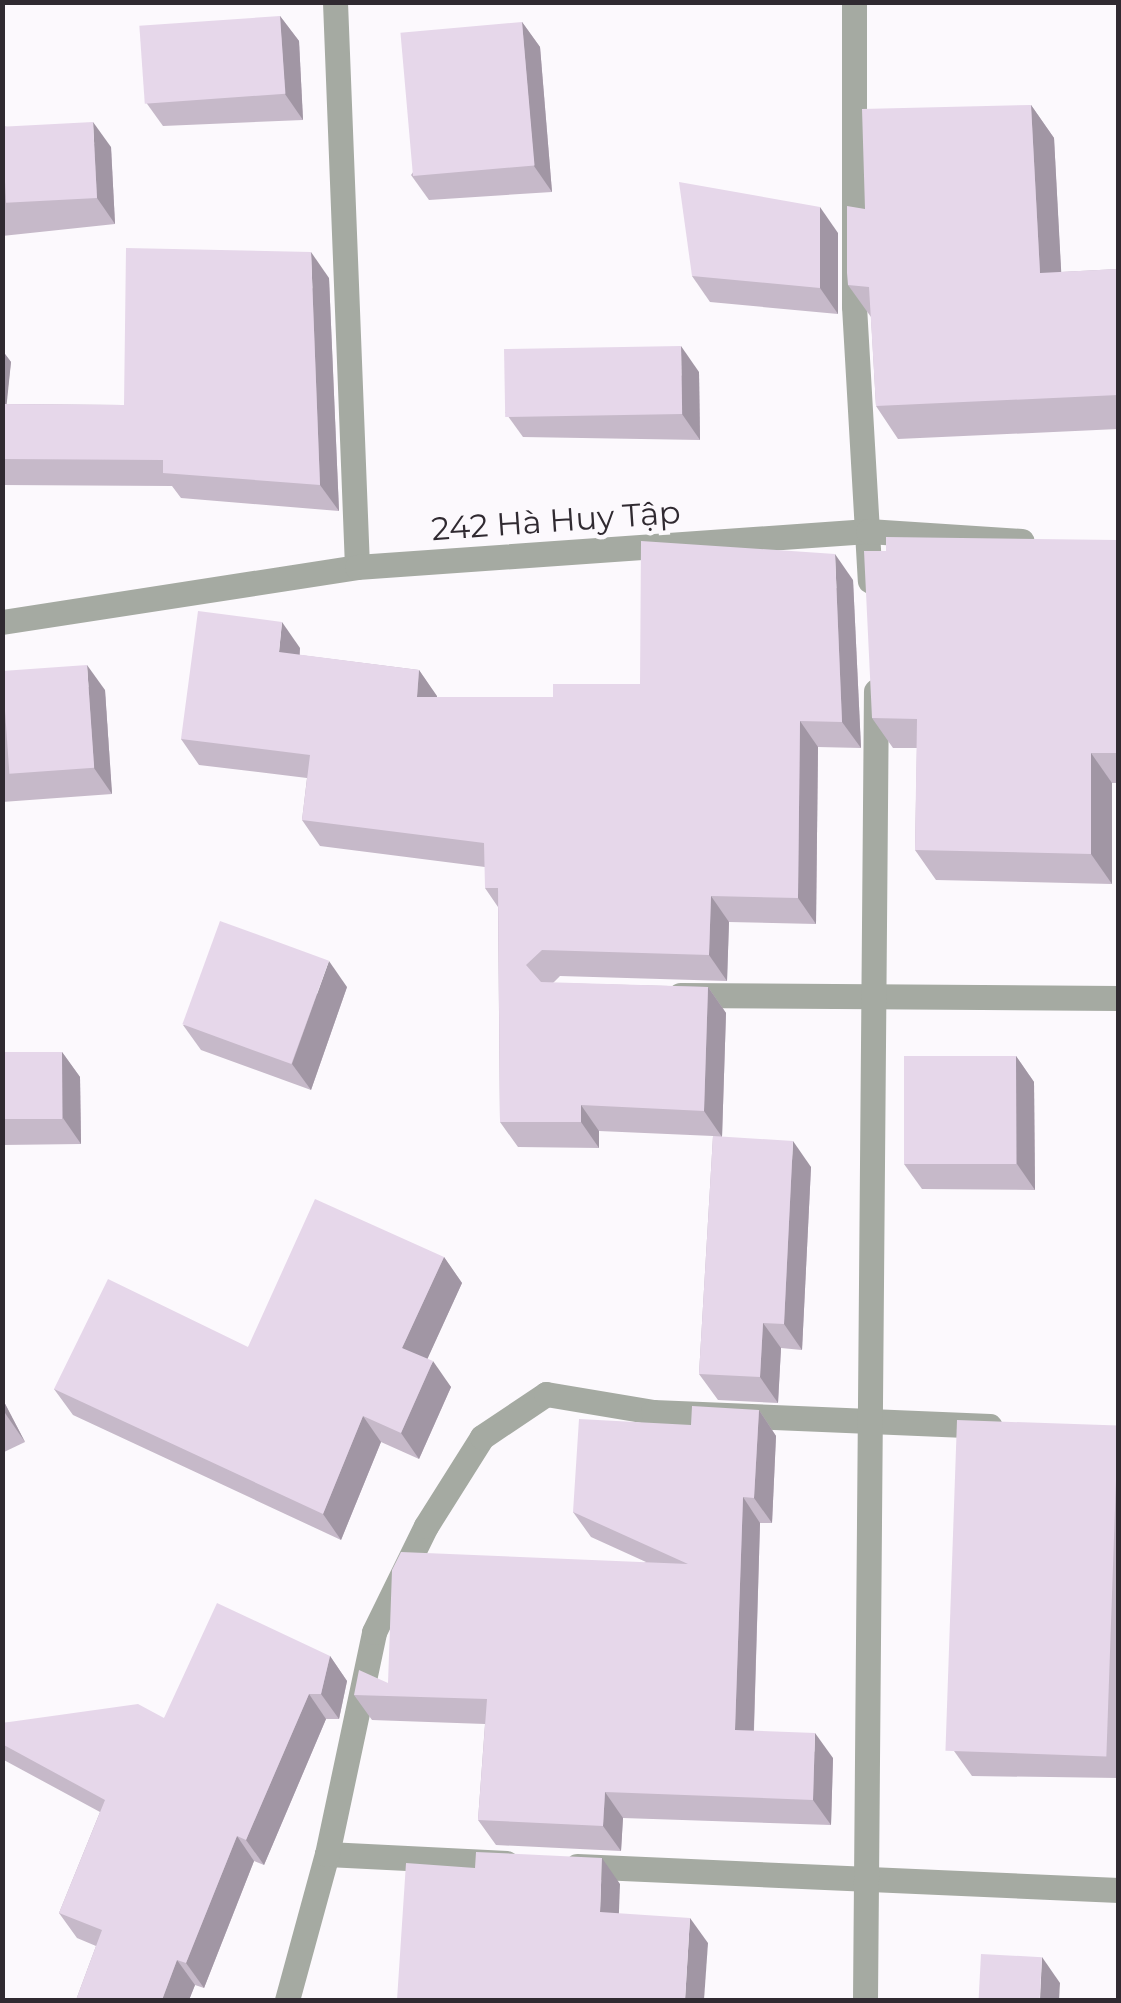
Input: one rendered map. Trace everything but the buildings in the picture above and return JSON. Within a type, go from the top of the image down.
[{"type":"street","points":[[335,2],[357,567]]},
{"type":"street","points":[[854,2],[854,306],[872,610]]},
{"type":"street","name":"242 Hà Huy Tập","points":[[2,622],[357,567],[868,531],[1042,542]]},
{"type":"street","points":[[865,2000],[874,1426],[870,1001],[874,668]]},
{"type":"street","points":[[657,994],[870,1001],[1118,998]]},
{"type":"street","points":[[287,2000],[327,1854],[374,1632],[426,1526],[482,1437],[546,1394],[653,1412],[874,1426],[1024,1426]]},
{"type":"street","points":[[327,1854],[1118,1890]]}]
